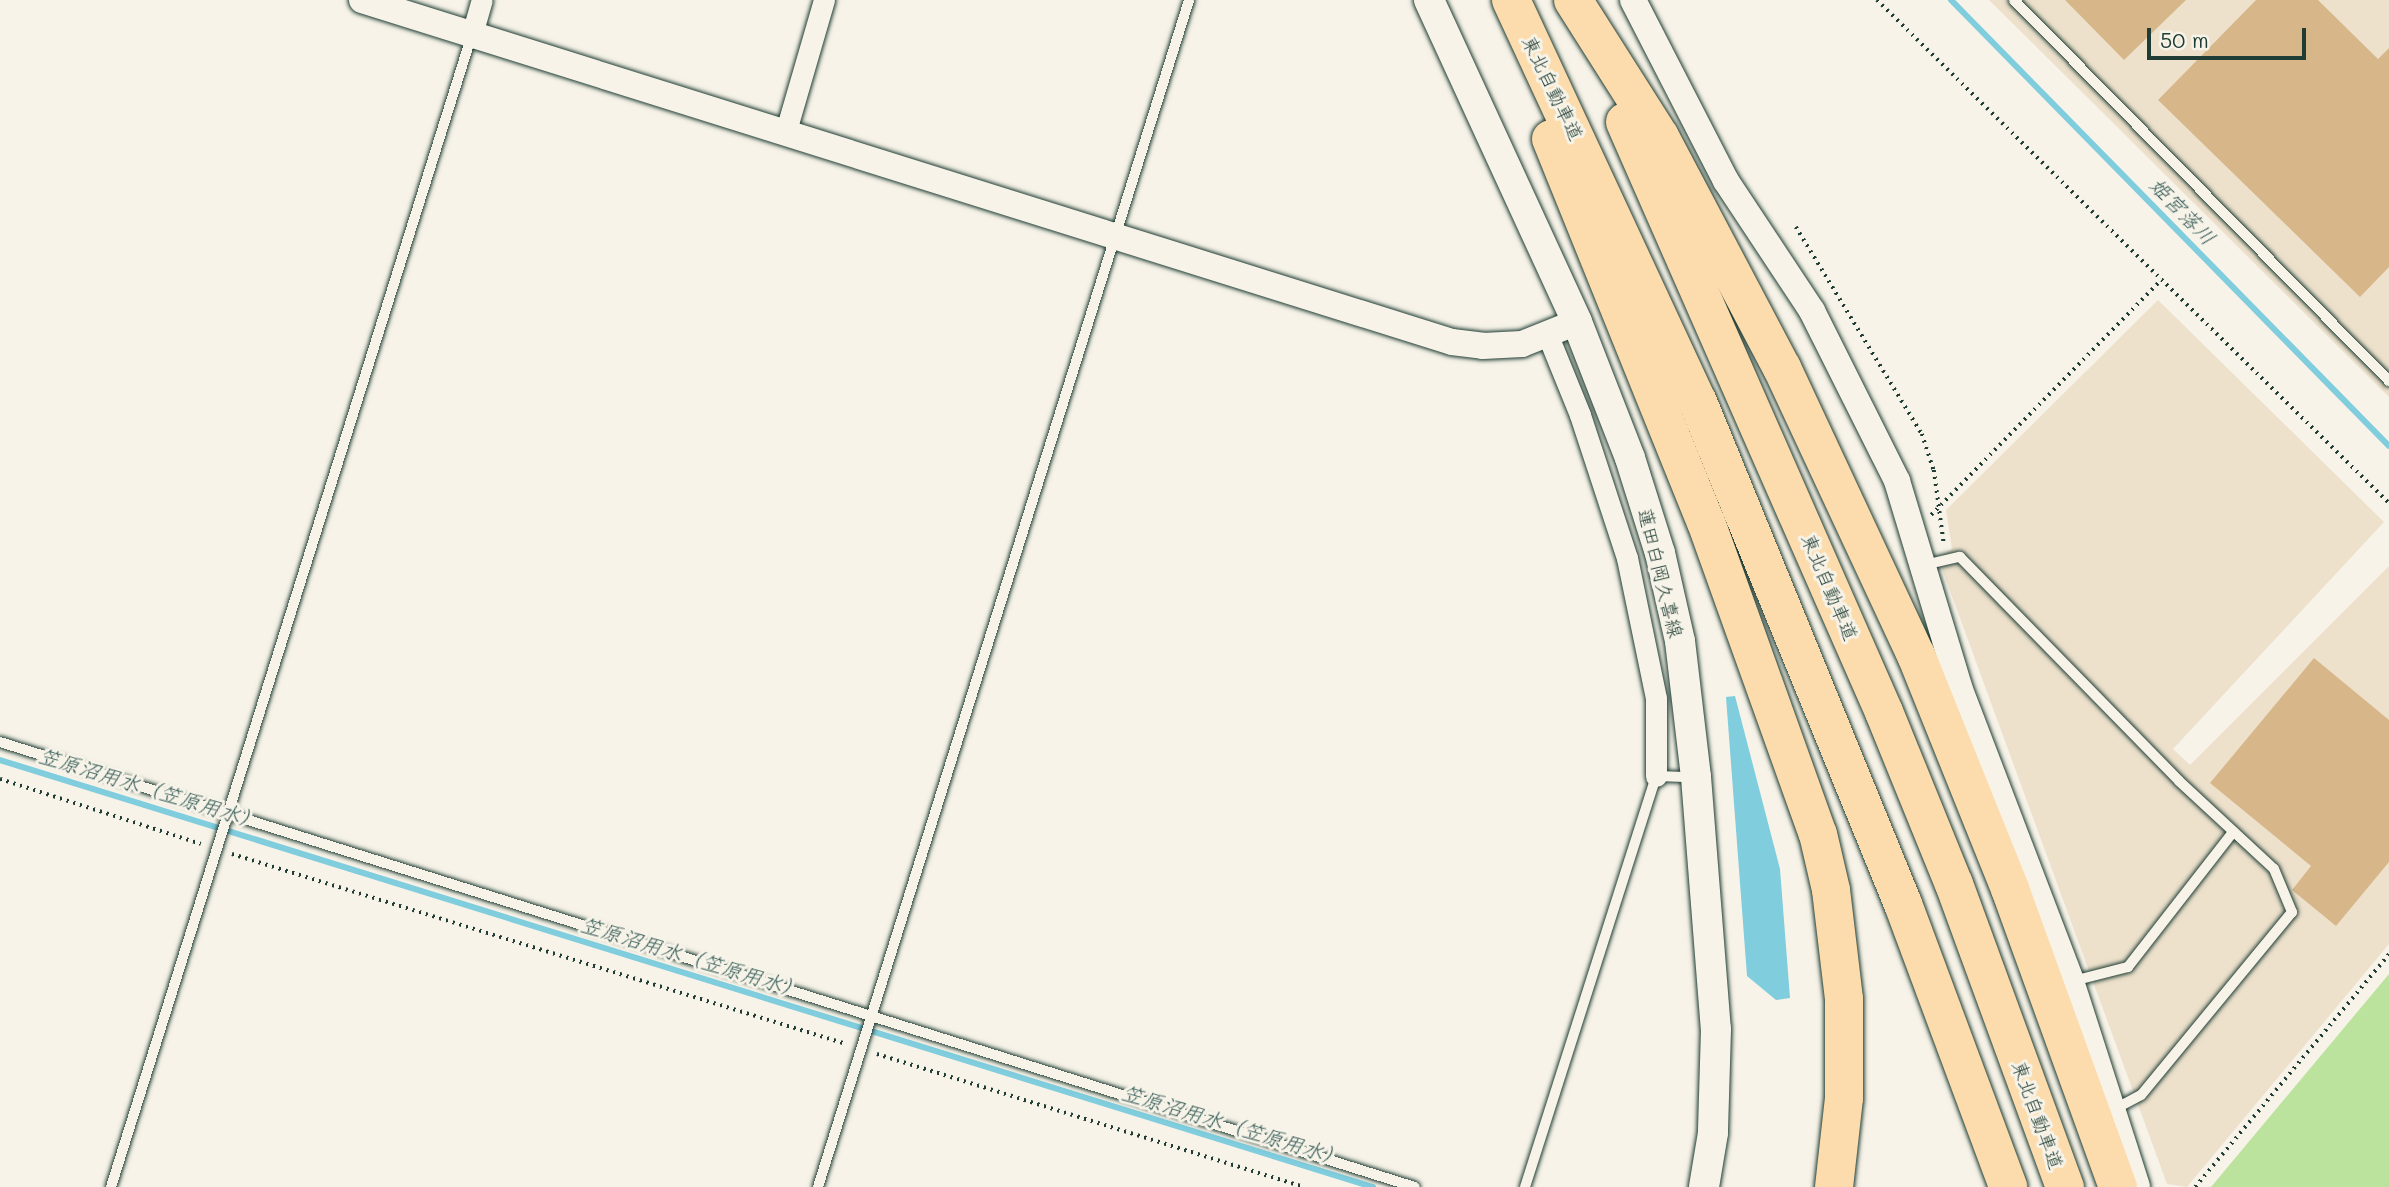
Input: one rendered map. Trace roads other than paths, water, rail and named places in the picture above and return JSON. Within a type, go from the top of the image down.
[{"type":"highway","points":[[1509,0],[1555,149],[1706,522],[1818,834],[1831,890],[1844,999],[1846,1050],[1834,1187]]},
{"type":"highway","name":"東北自動車道","points":[[1509,0],[1698,402],[1898,891],[2008,1187]]},
{"type":"highway","name":"東北自動車道","points":[[1566,0],[1724,342],[1884,712],[1954,884],[2065,1187]]},
{"type":"highway","points":[[1573,0],[1660,136],[1776,356],[1916,655],[2010,889],[2118,1187]]},
{"type":"highway","points":[[1827,1187],[1840,1138]]},
{"type":"main road","name":"蓮田白岡久喜線","points":[[1429,0],[1577,322],[1630,458],[1660,553],[1679,641],[1696,777],[1716,1029],[1713,1133],[1703,1187]]},
{"type":"street","points":[[362,0],[785,134],[1115,234],[1452,342],[1483,346],[1522,344],[1548,336],[1577,322]]},
{"type":"street","points":[[472,34],[482,0]]},
{"type":"street","points":[[785,134],[824,0]]},
{"type":"street","points":[[1446,0],[1457,57]]},
{"type":"street","points":[[1633,0],[1727,181],[1812,311],[1898,481],[1959,687],[2071,981],[2115,1109],[2137,1187]]},
{"type":"street","points":[[1548,336],[1584,426],[1627,558],[1656,698],[1656,776]]},
{"type":"lane","points":[[818,1187],[1189,0]]},
{"type":"lane","points":[[2014,0],[2389,381]]},
{"type":"lane","points":[[111,1187],[472,34]]},
{"type":"lane","points":[[1924,565],[1960,557],[2233,832],[2274,869],[2292,912],[2141,1095],[2115,1109]]},
{"type":"lane","points":[[0,742],[1415,1187]]},
{"type":"lane","points":[[1525,1187],[1656,776],[1696,777]]},
{"type":"lane","points":[[2071,981],[2128,967],[2233,832]]},
{"type":"water","points":[[1735,696],[1780,869],[1790,998],[1776,1000],[1747,976],[1726,697]]},
{"type":"waterway","name":"姫宮落川","points":[[1951,0],[2389,446]]},
{"type":"waterway","name":"笠原沼用水（笠原用水）","points":[[0,760],[1373,1187]]}]
